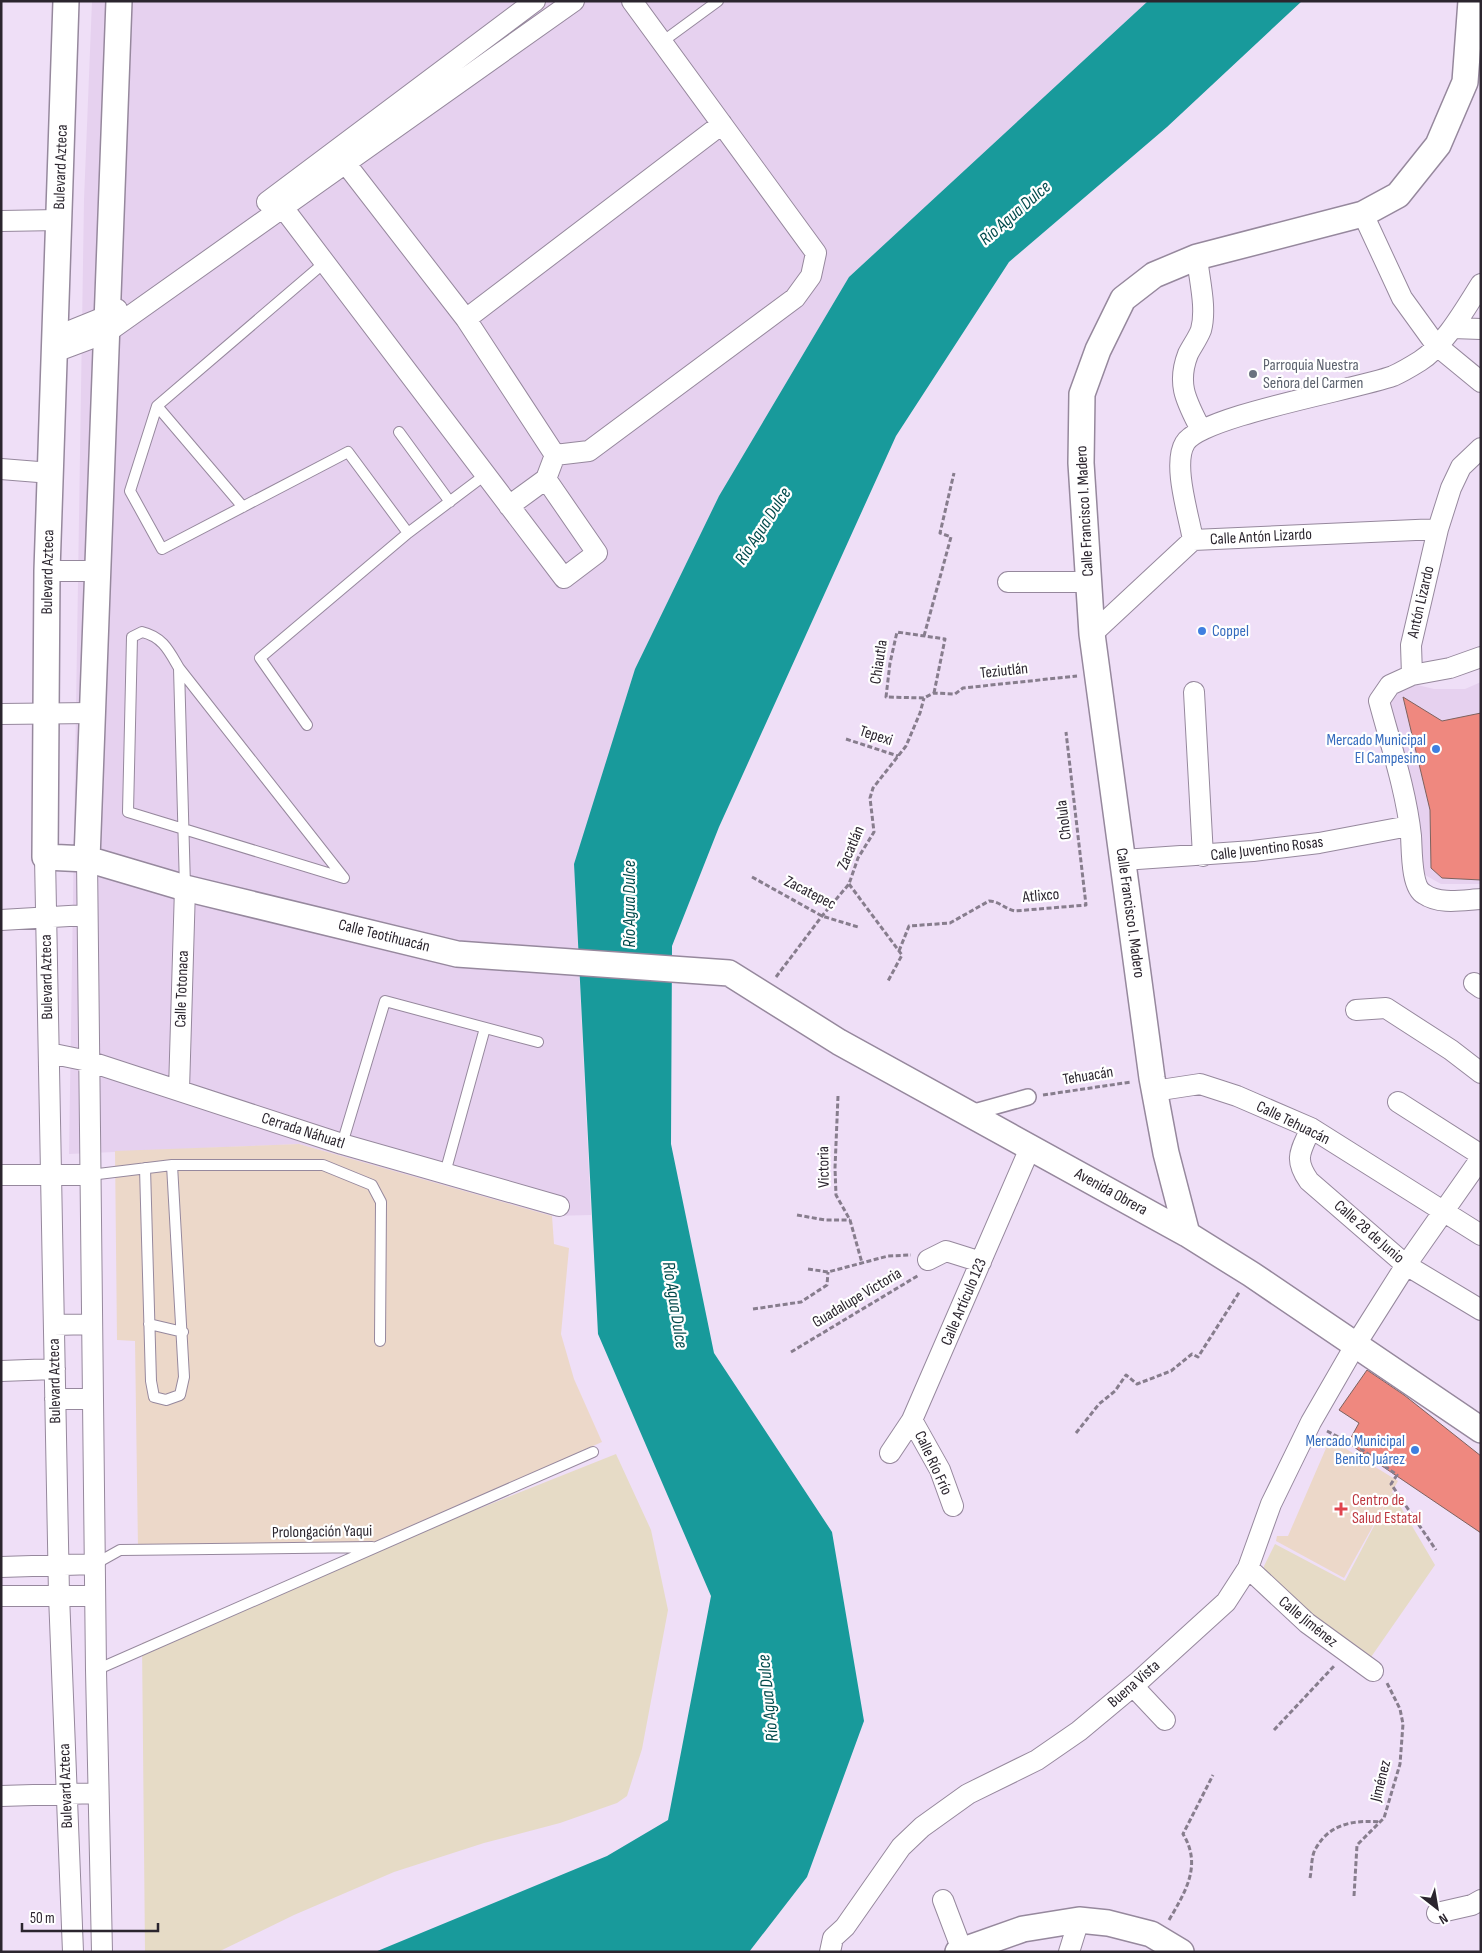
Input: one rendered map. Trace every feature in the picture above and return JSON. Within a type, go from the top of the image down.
[{"type":"street","name":"Bulevard Azteca","points":[[66,1],[48,571],[45,713],[45,857],[59,1595],[73,1952]]},
{"type":"street","name":"Bulevard Azteca","points":[[102,1952],[96,1670],[86,915],[119,1]]},
{"type":"street","points":[[55,344],[107,325],[279,203],[341,157],[535,1]]},
{"type":"street","points":[[341,157],[574,1]]},
{"type":"street","points":[[555,456],[589,451],[795,298],[811,276],[816,253],[632,1]]},
{"type":"street","name":"Calle Francisco I. Madero","points":[[1187,1234],[1166,1153],[1153,1084],[1092,634],[1081,463],[1082,394],[1098,350],[1123,299],[1154,275],[1197,256],[1363,214],[1398,195],[1438,144],[1465,82],[1471,1]]},
{"type":"street","points":[[466,319],[722,124]]},
{"type":"street","points":[[341,157],[466,319],[555,456]]},
{"type":"street","points":[[279,203],[564,578],[597,554],[546,479]]},
{"type":"street","points":[[1363,214],[1402,298],[1436,345],[1481,382]]},
{"type":"street","points":[[1,222],[59,220]]},
{"type":"street","points":[[1197,256],[1202,303],[1201,329],[1188,354],[1182,375],[1184,395],[1201,430]]},
{"type":"street","points":[[1193,540],[1179,464],[1185,442],[1201,430],[1314,395],[1393,376],[1422,360],[1453,328],[1481,284]]},
{"type":"street","points":[[1453,328],[1481,329]]},
{"type":"street","name":"Antón Lizardo","points":[[1412,675],[1411,645],[1438,529],[1451,488],[1461,467],[1481,448]]},
{"type":"street","points":[[509,506],[546,479],[555,456]]},
{"type":"street","points":[[1,469],[51,473]]},
{"type":"street","name":"Calle Antón Lizardo","points":[[1092,634],[1193,540],[1438,529]]},
{"type":"street","points":[[48,571],[98,571]]},
{"type":"street","points":[[1008,582],[1088,582]]},
{"type":"street","points":[[1481,657],[1450,668],[1412,675],[1390,684],[1378,701],[1401,782],[1409,826],[1415,882],[1423,894],[1440,900],[1481,899]]},
{"type":"street","points":[[1194,692],[1203,856]]},
{"type":"street","points":[[1,714],[92,713]]},
{"type":"street","name":"Calle Juventino Rosas","points":[[1123,860],[1203,856],[1319,843],[1409,826]]},
{"type":"street","name":"Calle Teotihuacán","points":[[45,857],[87,859],[185,888],[457,954],[729,973]]},
{"type":"street","name":"Calle Totonaca","points":[[179,1090],[185,888]]},
{"type":"street","points":[[1,920],[46,919],[86,915]]},
{"type":"street","name":"Avenida Obrera","points":[[729,973],[839,1042],[1187,1234],[1251,1274],[1481,1430]]},
{"type":"street","points":[[1356,1010],[1386,1008],[1451,1050],[1481,1073]]},
{"type":"street","name":"Cerrada Náhuatl","points":[[49,1053],[88,1061],[342,1144],[560,1206]]},
{"type":"street","name":"Calle Tehuacán","points":[[1153,1084],[1200,1084],[1237,1096],[1311,1128],[1481,1235]]},
{"type":"street","points":[[967,1114],[1028,1097]]},
{"type":"street","points":[[1398,1102],[1481,1157]]},
{"type":"street","name":"Calle 28 de Junio","points":[[1311,1128],[1298,1156],[1300,1168],[1309,1181],[1406,1265],[1481,1310]]},
{"type":"street","name":"Calle Artículo 123","points":[[890,1453],[912,1420],[1030,1148]]},
{"type":"street","name":"Buena Vista","points":[[830,1952],[832,1938],[845,1927],[901,1847],[922,1827],[968,1794],[1037,1760],[1079,1731],[1133,1686],[1226,1602],[1248,1568],[1271,1504],[1311,1422],[1356,1344],[1406,1265],[1444,1213],[1481,1157]]},
{"type":"street","points":[[1,1175],[90,1175]]},
{"type":"street","points":[[928,1260],[946,1251],[981,1262]]},
{"type":"street","points":[[54,1325],[92,1324]]},
{"type":"street","points":[[1,1371],[55,1369]]},
{"type":"street","points":[[55,1399],[93,1400]]},
{"type":"street","name":"Calle Río Frío","points":[[912,1420],[940,1470],[953,1506]]},
{"type":"street","points":[[1,1567],[95,1564]]},
{"type":"street","name":"Calle Jiménez","points":[[1248,1568],[1307,1623],[1373,1671]]},
{"type":"street","points":[[1,1596],[95,1596]]},
{"type":"street","points":[[1133,1686],[1164,1720]]},
{"type":"street","points":[[1,1796],[98,1793]]},
{"type":"street","points":[[943,1900],[960,1951],[1023,1929],[1079,1920],[1108,1923],[1151,1934],[1181,1952]]},
{"type":"street","points":[[1437,1913],[1472,1905],[1481,1900]]},
{"type":"street","points":[[1069,1952],[1079,1920]]},
{"type":"lane","points":[[662,42],[718,1]]},
{"type":"lane","points":[[324,263],[157,406],[130,491],[162,549],[348,452],[408,533]]},
{"type":"lane","points":[[157,406],[243,507]]},
{"type":"lane","points":[[399,432],[450,502]]},
{"type":"lane","points":[[306,725],[260,658],[408,533],[485,475]]},
{"type":"lane","points":[[142,632],[153,635],[164,644],[179,668],[344,878],[128,812],[132,637],[142,632]]},
{"type":"lane","points":[[179,668],[185,888]]},
{"type":"lane","points":[[342,1144],[385,1001],[538,1042]]},
{"type":"lane","points":[[445,1173],[485,1028]]},
{"type":"lane","points":[[145,1168],[151,1381],[154,1397],[166,1400],[180,1395],[184,1377],[183,1332],[172,1165]]},
{"type":"lane","points":[[90,1175],[172,1165],[323,1165],[372,1185],[381,1202],[380,1341]]},
{"type":"lane","points":[[149,1324],[183,1332]]},
{"type":"lane","name":"Prolongación Yaqui","points":[[95,1564],[120,1550],[378,1547],[594,1452]]},
{"type":"lane","points":[[96,1670],[378,1547]]},
{"type":"path","points":[[934,694],[945,639],[924,636],[951,537],[940,533],[954,473]]},
{"type":"path","name":"Chiautla","points":[[886,698],[890,663],[897,632],[924,636]]},
{"type":"path","name":"Teziutlán","points":[[886,698],[924,698],[934,694],[956,694],[963,688],[1097,674]]},
{"type":"path","name":"Zacatlán","points":[[766,996],[776,977],[849,884],[858,858],[874,832],[870,798],[873,788],[906,746],[920,714],[924,698]]},
{"type":"path","name":"Cholula","points":[[1066,732],[1086,905]]},
{"type":"path","name":"Tepexi","points":[[846,739],[898,756]]},
{"type":"path","name":"Zacatepec","points":[[752,877],[822,916],[858,927]]},
{"type":"path","points":[[849,884],[902,955],[888,981]]},
{"type":"path","name":"Atlixco","points":[[899,951],[909,926],[950,923],[989,901],[1015,911],[1086,905]]},
{"type":"path","name":"Tehuacán","points":[[1028,1097],[1153,1084]]},
{"type":"path","name":"Victoria","points":[[838,1096],[835,1168],[836,1195],[850,1220],[862,1263]]},
{"type":"path","points":[[798,1215],[825,1220],[850,1220]]},
{"type":"path","points":[[808,1269],[828,1272],[888,1256],[913,1255],[928,1260]]},
{"type":"path","name":"Guadalupe Victoria","points":[[792,1352],[927,1270],[928,1260]]},
{"type":"path","points":[[753,1309],[801,1302],[827,1285],[828,1272]]},
{"type":"path","points":[[1076,1433],[1098,1404],[1115,1391],[1126,1375],[1137,1384],[1171,1371],[1192,1354],[1198,1357],[1251,1274]]},
{"type":"path","points":[[1311,1422],[1361,1449],[1397,1475],[1391,1484],[1436,1550]]},
{"type":"path","points":[[1274,1730],[1326,1676],[1345,1652]]},
{"type":"path","name":"Jiménez","points":[[1354,1896],[1357,1845],[1384,1818],[1400,1764],[1403,1724],[1400,1710],[1383,1674],[1373,1671]]},
{"type":"path","points":[[1158,1938],[1180,1902],[1192,1872],[1192,1858],[1183,1834],[1213,1775]]},
{"type":"path","points":[[1310,1878],[1315,1848],[1337,1826],[1347,1822],[1381,1822]]},
{"type":"shaded area","points":[[92,1],[1148,1],[849,277],[574,864],[591,1215],[552,1216],[299,1144],[69,1154],[84,200]]},
{"type":"shaded area","name":"Mercado Municipal El Campesino","points":[[1405,682],[1434,689],[1465,689],[1481,682],[1481,884],[1441,884],[1418,871],[1373,709]]},
{"type":"shaded area","points":[[299,1144],[552,1216],[554,1244],[569,1248],[561,1334],[574,1379],[602,1442],[365,1548],[138,1549],[135,1341],[117,1340],[115,1151]]},
{"type":"shaded area","name":"Centro de Salud Estatal","points":[[1330,1439],[1398,1481],[1344,1578],[1276,1541],[1277,1536],[1288,1536]]},
{"type":"shaded area","points":[[616,1454],[651,1530],[668,1610],[642,1749],[627,1796],[617,1803],[560,1823],[484,1843],[394,1872],[294,1915],[218,1952],[145,1952],[142,1643]]},
{"type":"shaded area","points":[[1392,1492],[1435,1565],[1369,1660],[1265,1578],[1264,1566],[1275,1544],[1345,1581]]},
{"type":"water","name":"Río Agua Dulce","points":[[1148,1],[1302,1],[1167,127],[1009,262],[896,436],[719,827],[672,946],[671,1144],[714,1353],[832,1532],[864,1721],[807,1877],[749,1952],[375,1952],[607,1856],[668,1820],[711,1596],[598,1334],[574,864],[635,669],[719,496],[849,277]]},
{"type":"building","name":"Mercado Municipal El Campesino","points":[[1403,697],[1442,721],[1481,713],[1481,880],[1442,878],[1431,868],[1430,810]]},
{"type":"building","name":"Mercado Municipal Benito Juárez","points":[[1367,1370],[1404,1395],[1481,1456],[1481,1533],[1348,1443],[1359,1423],[1339,1410]]},
{"type":"place","name":"Parroquia Nuestra Señora del Carmen","points":[[1253,374]]},
{"type":"place","name":"Coppel","points":[[1202,631]]},
{"type":"place","name":"Mercado Municipal El Campesino","points":[[1436,749]]},
{"type":"place","name":"Mercado Municipal Benito Juárez","points":[[1415,1450]]},
{"type":"place","name":"Centro de Salud Estatal","points":[[1341,1509]]}]
